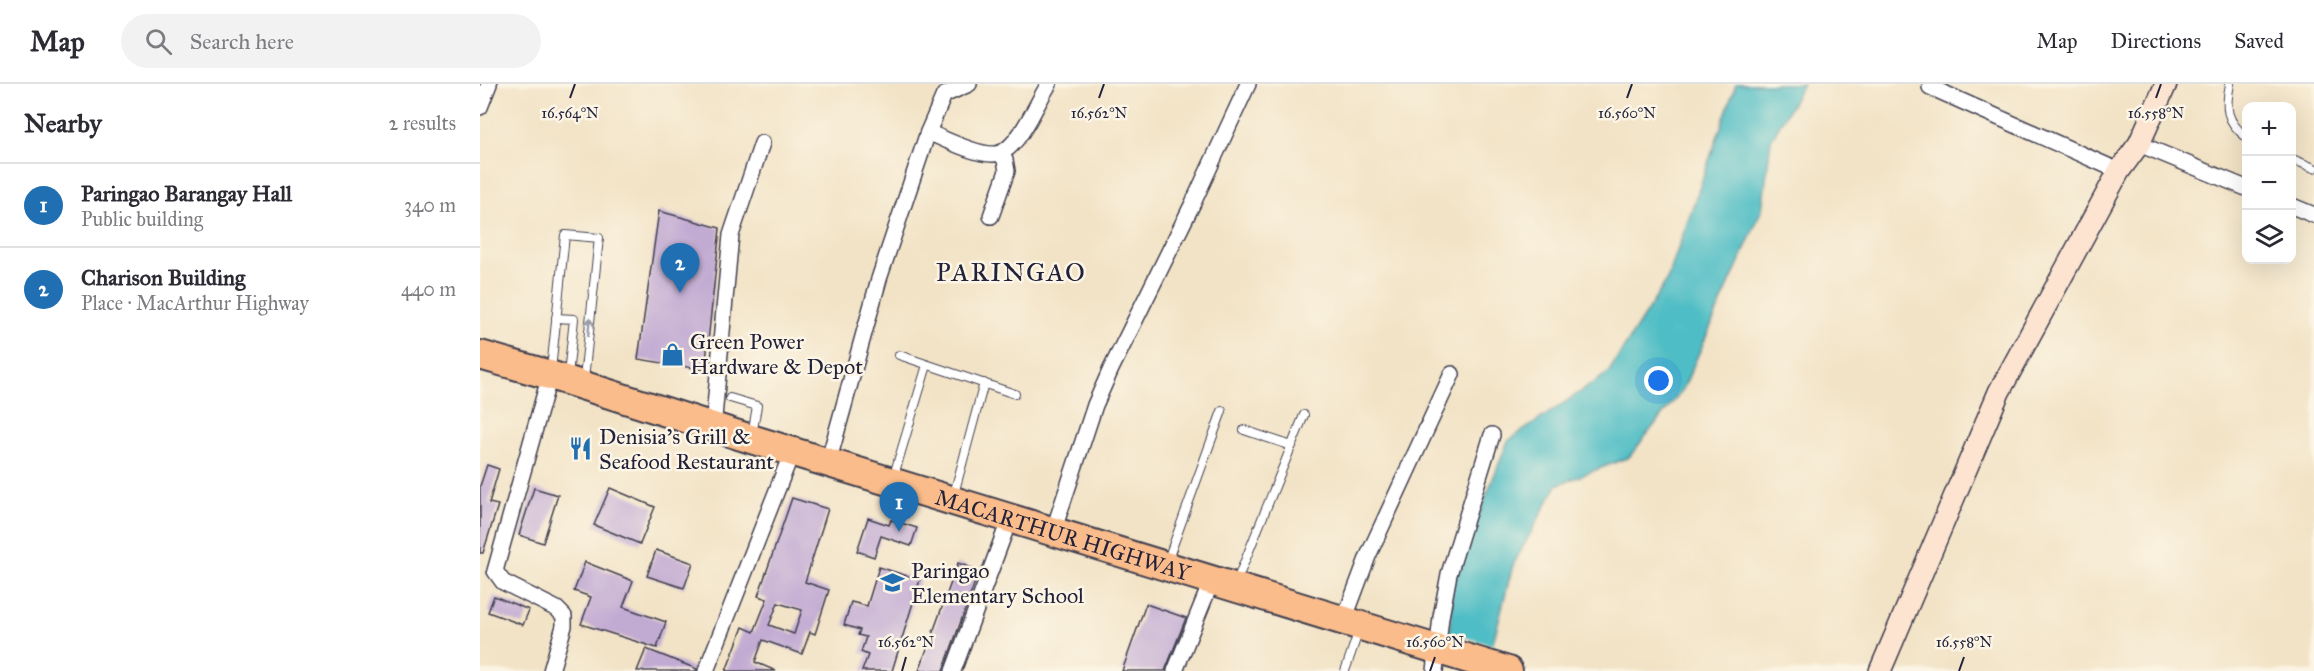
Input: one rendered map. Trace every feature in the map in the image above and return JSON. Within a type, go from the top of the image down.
[{"type":"highway","name":"MACARTHUR HIGHWAY","points":[[480,355],[1352,623],[1439,658],[1508,671]]},
{"type":"street","points":[[480,107],[489,84]]},
{"type":"street","points":[[828,463],[879,279],[928,132],[944,95],[969,84]]},
{"type":"street","points":[[928,132],[972,150],[1000,153],[1009,147],[1021,132],[1049,84]]},
{"type":"street","points":[[1053,532],[1103,387],[1248,84]]},
{"type":"street","points":[[1880,671],[1999,392],[2119,171],[2139,144],[2166,84]]},
{"type":"street","points":[[1930,87],[2119,171]]},
{"type":"street","points":[[713,428],[731,235],[762,143]]},
{"type":"street","points":[[2139,144],[2242,186]]},
{"type":"street","points":[[991,216],[1007,171],[1005,160],[1000,153]]},
{"type":"street","points":[[2296,208],[2314,215]]},
{"type":"street","points":[[1352,623],[1368,556],[1452,374]]},
{"type":"street","points":[[551,671],[564,626],[564,616],[557,609],[503,582],[495,571],[567,380]]},
{"type":"street","points":[[1439,658],[1449,574],[1492,435]]},
{"type":"street","points":[[706,671],[792,452]]},
{"type":"street","points":[[953,671],[1010,518]]},
{"type":"street","points":[[1175,671],[1224,584]]},
{"type":"lane","points":[[2230,84],[2228,115],[2242,133]]},
{"type":"lane","points":[[2296,161],[2314,168]]},
{"type":"lane","points":[[566,235],[599,238],[567,380],[556,318],[566,235]]},
{"type":"lane","points":[[556,318],[574,319],[567,380]]},
{"type":"lane","points":[[899,355],[1015,394]]},
{"type":"lane","points":[[894,483],[894,470],[927,365]]},
{"type":"lane","points":[[954,501],[954,489],[984,383]]},
{"type":"lane","points":[[730,398],[757,406],[751,440]]},
{"type":"lane","points":[[1165,566],[1222,411]]},
{"type":"lane","points":[[1224,584],[1292,446],[1304,415]]},
{"type":"lane","points":[[1244,430],[1292,446]]},
{"type":"lane","points":[[1345,671],[1352,623]]},
{"type":"water","points":[[1736,84],[1803,84],[1771,140],[1762,210],[1683,389],[1629,457],[1557,485],[1513,565],[1488,662],[1447,671],[1453,579],[1508,441],[1608,373],[1667,280]]},
{"type":"pier","points":[[1450,633],[1495,646],[1490,671],[1444,671]]},
{"type":"building","points":[[659,211],[720,228],[705,370],[638,359]]},
{"type":"building","points":[[487,465],[499,469],[489,503],[498,505],[483,553],[480,553],[480,486]]},
{"type":"building","points":[[534,488],[558,495],[543,543],[519,535]]},
{"type":"building","points":[[610,488],[655,507],[640,544],[594,525]]},
{"type":"building","points":[[792,498],[828,509],[805,582],[829,590],[815,634],[810,632],[802,654],[763,640],[755,662],[776,671],[726,671],[743,627],[754,632],[767,599],[758,596]],"holes":[[[778,603],[802,610],[794,634],[769,625]]]},
{"type":"building","points":[[868,518],[889,525],[891,520],[917,528],[911,546],[881,536],[874,557],[857,551]]},
{"type":"building","points":[[656,550],[693,563],[684,588],[647,576]]},
{"type":"building","points":[[585,562],[633,581],[623,607],[666,622],[657,648],[581,624],[591,597],[574,591]]},
{"type":"building","points":[[958,563],[979,571],[943,671],[919,671]]},
{"type":"building","points":[[879,567],[920,580],[892,671],[862,671],[868,655],[861,652],[866,637],[858,635],[860,630],[844,625],[851,602],[867,606]]},
{"type":"building","points":[[494,596],[529,610],[523,625],[488,612]]},
{"type":"building","points":[[1146,604],[1186,618],[1165,671],[1122,671]]},
{"type":"building","points":[[646,649],[697,669],[696,671],[637,671]]},
{"type":"place","name":"Charison Building","points":[[680,293]]},
{"type":"place","name":"Green Power Hardware & Depot","points":[[672,354]]},
{"type":"place","name":"Denisia's Grill & Seafood Restaurant","points":[[581,449]]},
{"type":"place","name":"Paringao Barangay Hall","points":[[899,532]]},
{"type":"place","name":"Paringao Elementary School","points":[[893,583]]},
{"type":"district","name":"PARINGAO","points":[[1011,272]]}]
